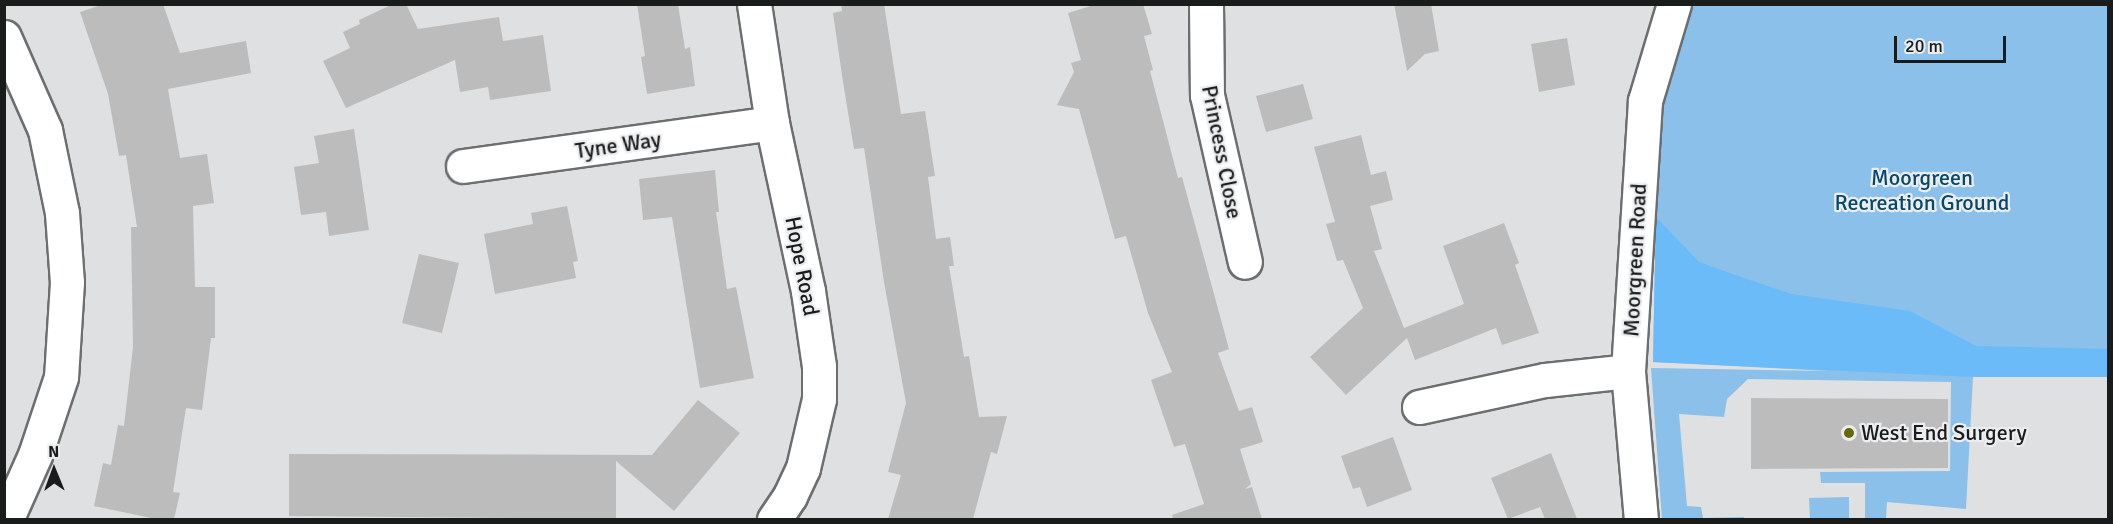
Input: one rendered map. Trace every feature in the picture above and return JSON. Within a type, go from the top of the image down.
[{"type":"street","name":"Hope Road","points":[[754,4],[772,123],[808,291],[819,366],[819,399],[803,468],[790,496],[774,519]]},
{"type":"street","name":"Princess Close","points":[[1206,4],[1207,95],[1245,262]]},
{"type":"street","name":"Moorgreen Road","points":[[1641,519],[1628,371],[1645,101],[1664,7]]},
{"type":"street","points":[[6,519],[49,417],[61,377],[66,326],[66,244],[57,183],[45,130],[8,53]]},
{"type":"street","name":"Tyne Way","points":[[463,166],[772,123]]},
{"type":"street","points":[[1419,407],[1545,380],[1628,371]]},
{"type":"green space","name":"Moorgreen Recreation Ground","points":[[1694,5],[2108,5],[2108,377],[1973,377],[1966,509],[1887,502],[1886,519],[1865,519],[1865,483],[1821,483],[1820,472],[1950,471],[1951,382],[1748,379],[1727,399],[1724,417],[1679,414],[1687,506],[1701,507],[1703,518],[1744,517],[1744,519],[1662,519],[1651,368],[1828,371],[1653,362],[1658,102]]},
{"type":"green space","points":[[1849,497],[1849,519],[1810,519],[1809,498]]},
{"type":"shaded area","points":[[1656,217],[1699,262],[1741,277],[1791,294],[1910,311],[1976,346],[2108,349],[2108,377],[1974,377],[1653,362]]},
{"type":"building","points":[[104,4],[163,4],[180,53],[246,41],[251,73],[168,89],[180,158],[207,154],[214,203],[193,206],[195,287],[215,287],[215,338],[211,338],[202,410],[186,408],[173,492],[180,493],[174,519],[156,519],[94,506],[103,463],[111,465],[118,425],[124,426],[133,347],[131,227],[137,227],[126,155],[119,156],[108,94],[80,12]]},
{"type":"building","points":[[393,4],[406,4],[418,29],[499,17],[503,41],[543,35],[551,91],[490,100],[488,87],[460,92],[455,60],[346,108],[323,61],[350,48],[343,32],[360,24],[359,20]]},
{"type":"building","points":[[637,4],[678,4],[685,49],[690,47],[695,86],[647,94],[641,57],[645,56]]},
{"type":"building","points":[[841,4],[884,4],[901,114],[925,111],[935,176],[928,177],[936,239],[950,237],[954,266],[949,266],[964,357],[969,356],[979,417],[1007,416],[997,454],[991,452],[973,519],[888,519],[901,475],[888,472],[906,403],[884,282],[864,148],[854,149],[843,82],[833,13],[842,11]]},
{"type":"building","points":[[1097,4],[1143,4],[1152,34],[1144,36],[1153,70],[1150,71],[1178,178],[1182,177],[1229,349],[1218,353],[1239,411],[1252,407],[1263,442],[1240,449],[1251,484],[1245,489],[1252,487],[1262,519],[1173,519],[1172,515],[1204,504],[1185,444],[1174,447],[1151,380],[1172,372],[1148,313],[1126,236],[1115,239],[1079,109],[1057,105],[1074,72],[1071,63],[1081,60],[1068,13]]},
{"type":"building","points":[[1394,4],[1431,4],[1439,51],[1425,54],[1407,71]]},
{"type":"building","points":[[1567,38],[1575,85],[1539,92],[1531,44]]},
{"type":"building","points":[[1303,84],[1313,119],[1266,132],[1256,96]]},
{"type":"building","points":[[354,129],[369,230],[329,236],[326,212],[301,215],[294,167],[319,163],[314,136]]},
{"type":"building","points":[[1361,135],[1371,175],[1386,171],[1393,200],[1370,206],[1382,249],[1374,251],[1404,328],[1464,304],[1443,246],[1504,223],[1519,263],[1515,265],[1539,333],[1502,345],[1496,328],[1415,360],[1407,338],[1346,395],[1310,357],[1363,308],[1343,260],[1337,261],[1326,224],[1335,222],[1314,147]]},
{"type":"building","points":[[715,170],[719,212],[716,212],[727,289],[736,287],[754,378],[700,388],[672,217],[643,220],[639,179]]},
{"type":"building","points":[[567,206],[578,261],[573,262],[576,278],[495,294],[484,234],[533,224],[531,213]]},
{"type":"building","points":[[419,254],[459,263],[442,333],[402,323]]},
{"type":"building","name":"West End Surgery","points":[[1751,398],[1948,399],[1948,468],[1751,469]]},
{"type":"building","points":[[698,400],[740,433],[674,511],[616,461],[616,519],[289,516],[289,454],[652,455]]},
{"type":"building","points":[[1393,437],[1412,490],[1367,507],[1360,487],[1353,489],[1341,456]]},
{"type":"building","points":[[1551,453],[1577,519],[1545,519],[1540,507],[1508,519],[1491,478]]},
{"type":"place","name":"West End Surgery","points":[[1849,433]]}]
